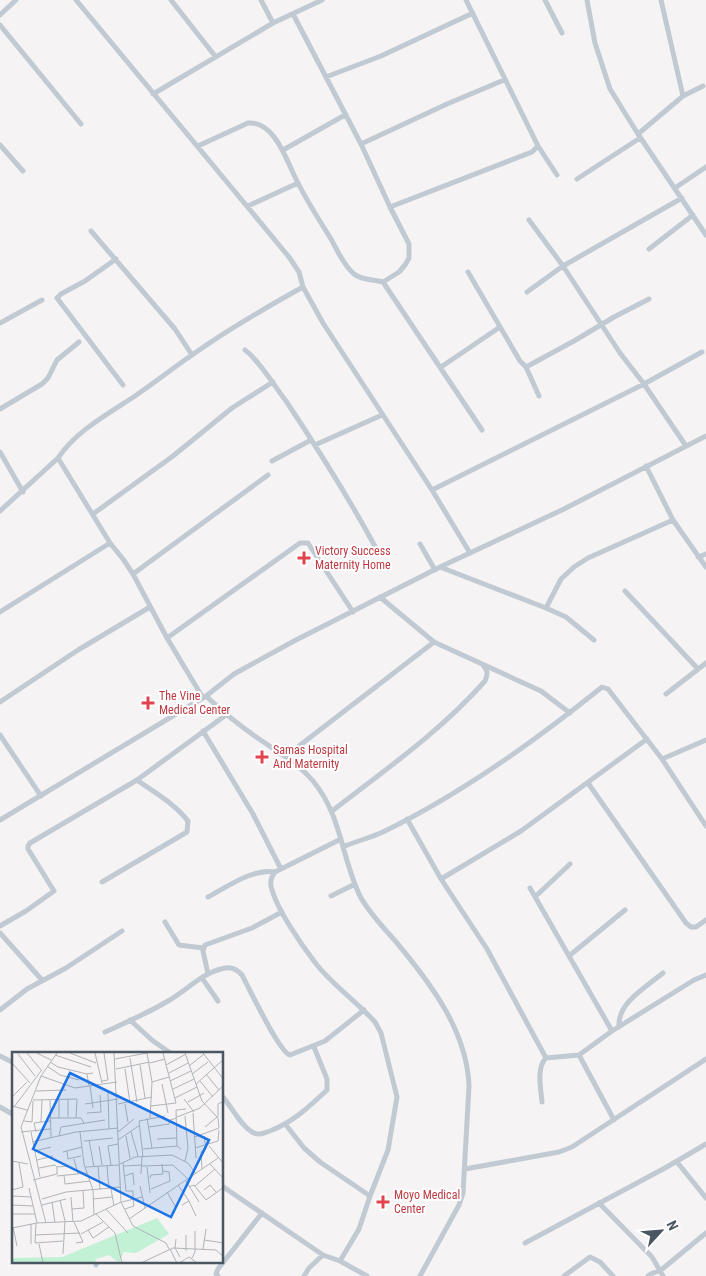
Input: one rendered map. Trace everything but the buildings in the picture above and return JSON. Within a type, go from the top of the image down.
[{"type":"street","points":[[0,15],[16,0]]},
{"type":"street","points":[[76,0],[289,257],[299,272],[303,287],[323,323],[432,490],[470,553]]},
{"type":"street","points":[[171,0],[215,56]]},
{"type":"street","points":[[261,0],[273,23]]},
{"type":"street","points":[[153,94],[273,23],[322,0]]},
{"type":"street","points":[[466,0],[538,146],[557,175]]},
{"type":"street","points":[[546,0],[562,33]]},
{"type":"street","points":[[586,0],[595,42],[610,89],[639,136],[706,235]]},
{"type":"street","points":[[661,0],[683,96]]},
{"type":"street","points":[[326,77],[381,56],[473,13]]},
{"type":"street","points":[[292,14],[361,144],[409,244],[409,258],[405,265],[399,272],[383,282]]},
{"type":"street","points":[[0,25],[81,124]]},
{"type":"street","points":[[361,144],[504,80]]},
{"type":"street","points":[[577,179],[639,136],[683,96],[703,86]]},
{"type":"street","points":[[283,150],[345,115]]},
{"type":"street","points":[[198,146],[248,123],[256,122],[268,131],[283,150],[298,183],[353,274],[383,282],[482,430]]},
{"type":"street","points":[[0,145],[23,171]]},
{"type":"street","points":[[390,207],[532,152],[538,146]]},
{"type":"street","points":[[675,188],[706,167]]},
{"type":"street","points":[[248,206],[298,183]]},
{"type":"street","points":[[527,292],[563,266],[682,198]]},
{"type":"street","points":[[649,249],[693,215]]},
{"type":"street","points":[[529,220],[563,266],[620,354],[644,384],[686,446]]},
{"type":"street","points":[[91,231],[180,334],[192,355]]},
{"type":"street","points":[[116,259],[57,298],[123,385]]},
{"type":"street","points":[[468,272],[520,361],[526,367],[539,396]]},
{"type":"street","points":[[0,512],[58,458],[64,448],[101,418],[134,397],[192,355],[303,287]]},
{"type":"street","points":[[526,367],[649,299]]},
{"type":"street","points":[[0,315],[2,322],[42,300]]},
{"type":"street","points":[[441,367],[500,327]]},
{"type":"street","points":[[0,410],[42,384],[48,378],[57,360],[79,342]]},
{"type":"street","points":[[245,350],[273,382],[315,445],[353,505],[377,550]]},
{"type":"street","points":[[432,490],[644,384],[702,352]]},
{"type":"street","points":[[93,514],[173,456],[232,408],[273,382]]},
{"type":"street","points":[[315,445],[382,415]]},
{"type":"street","points":[[0,820],[204,697],[234,674],[294,641],[470,553],[564,509],[706,436]]},
{"type":"street","points":[[272,461],[311,440]]},
{"type":"street","points":[[0,452],[22,492]]},
{"type":"street","points":[[58,458],[110,543],[133,574],[167,638],[204,697],[226,715],[286,756],[314,782],[332,810],[355,884],[367,907],[418,969],[451,1019],[468,1069],[464,1192],[460,1205],[420,1276]]},
{"type":"street","points":[[646,466],[673,520],[706,567]]},
{"type":"street","points":[[133,574],[268,475]]},
{"type":"street","points":[[546,608],[561,579],[574,567],[588,558],[673,520]]},
{"type":"street","points":[[0,612],[110,543]]},
{"type":"street","points":[[167,638],[300,543],[308,543],[353,612]]},
{"type":"street","points":[[420,544],[438,569],[566,617],[594,640]]},
{"type":"street","points":[[698,557],[706,554]]},
{"type":"street","points":[[625,591],[698,669]]},
{"type":"street","points":[[380,597],[434,642],[541,691],[570,713]]},
{"type":"street","points":[[0,702],[78,650],[150,607]]},
{"type":"street","points":[[286,756],[434,642]]},
{"type":"street","points":[[666,694],[706,663]]},
{"type":"street","points":[[332,810],[452,716],[485,681],[488,675],[487,669],[483,664]]},
{"type":"street","points":[[343,846],[380,833],[430,808],[473,781],[570,713],[602,687],[608,689],[647,739],[705,823]]},
{"type":"street","points":[[0,926],[54,893],[53,887],[28,849],[30,843],[137,780],[226,715]]},
{"type":"street","points":[[203,732],[253,814],[278,871]]},
{"type":"street","points":[[0,735],[41,796]]},
{"type":"street","points":[[441,879],[521,831],[647,739]]},
{"type":"street","points":[[662,759],[706,740]]},
{"type":"street","points":[[102,882],[187,832],[188,821],[182,812],[137,780]]},
{"type":"street","points":[[588,782],[686,923],[691,927],[696,927],[706,920]]},
{"type":"street","points":[[407,820],[441,879],[487,949],[546,1058]]},
{"type":"street","points":[[340,1261],[359,1229],[388,1150],[396,1097],[380,1033],[375,1022],[318,966],[282,912],[271,885],[271,880],[278,871],[341,839]]},
{"type":"street","points":[[536,896],[570,864]]},
{"type":"street","points":[[208,897],[255,874],[278,871]]},
{"type":"street","points":[[331,896],[355,884]]},
{"type":"street","points":[[530,888],[612,1031]]},
{"type":"street","points":[[569,956],[625,910]]},
{"type":"street","points":[[208,974],[204,948],[207,943],[252,928],[282,912]]},
{"type":"street","points":[[165,922],[179,945],[204,948]]},
{"type":"street","points":[[0,1010],[10,1001],[42,980],[73,964],[122,931]]},
{"type":"street","points":[[0,933],[42,980]]},
{"type":"street","points":[[105,1032],[170,1000],[208,974],[223,968],[237,969],[242,975],[286,1054],[290,1056],[314,1047],[335,1034],[364,1010]]},
{"type":"street","points":[[619,1027],[620,1013],[625,1006],[663,973]]},
{"type":"street","points":[[542,1102],[540,1068],[546,1058],[579,1055],[612,1031],[694,980],[706,975]]},
{"type":"street","points":[[202,978],[218,1001]]},
{"type":"street","points":[[130,1020],[153,1041],[169,1052]]},
{"type":"street","points":[[224,1099],[244,1125],[255,1134],[260,1135],[286,1125],[308,1108],[326,1090],[327,1079],[314,1047]]},
{"type":"street","points":[[579,1055],[614,1120]]},
{"type":"street","points":[[0,1056],[12,1062]]},
{"type":"street","points":[[465,1169],[566,1150],[577,1145],[706,1059]]},
{"type":"street","points":[[0,1107],[12,1114]]},
{"type":"street","points":[[286,1125],[304,1148],[320,1162],[370,1196]]},
{"type":"street","points":[[525,1243],[677,1162],[706,1144]]},
{"type":"street","points":[[677,1162],[706,1198]]},
{"type":"street","points":[[224,1187],[324,1255],[340,1261],[367,1276]]},
{"type":"street","points":[[600,1204],[652,1256],[662,1273]]},
{"type":"street","points":[[224,1261],[262,1213]]},
{"type":"street","points":[[648,1276],[653,1272],[662,1273],[706,1233]]},
{"type":"street","points":[[304,1276],[324,1255]]},
{"type":"street","points":[[564,1276],[590,1257],[600,1262],[613,1276]]},
{"type":"street","points":[[218,1276],[216,1274],[222,1264]]},
{"type":"place","name":"Victory Success Maternity Home","points":[[304,558]]},
{"type":"place","name":"The Vine Medical Center","points":[[148,703]]},
{"type":"place","name":"Samas Hospital And Maternity","points":[[262,757]]},
{"type":"place","name":"Moyo Medical Center","points":[[383,1202]]}]
